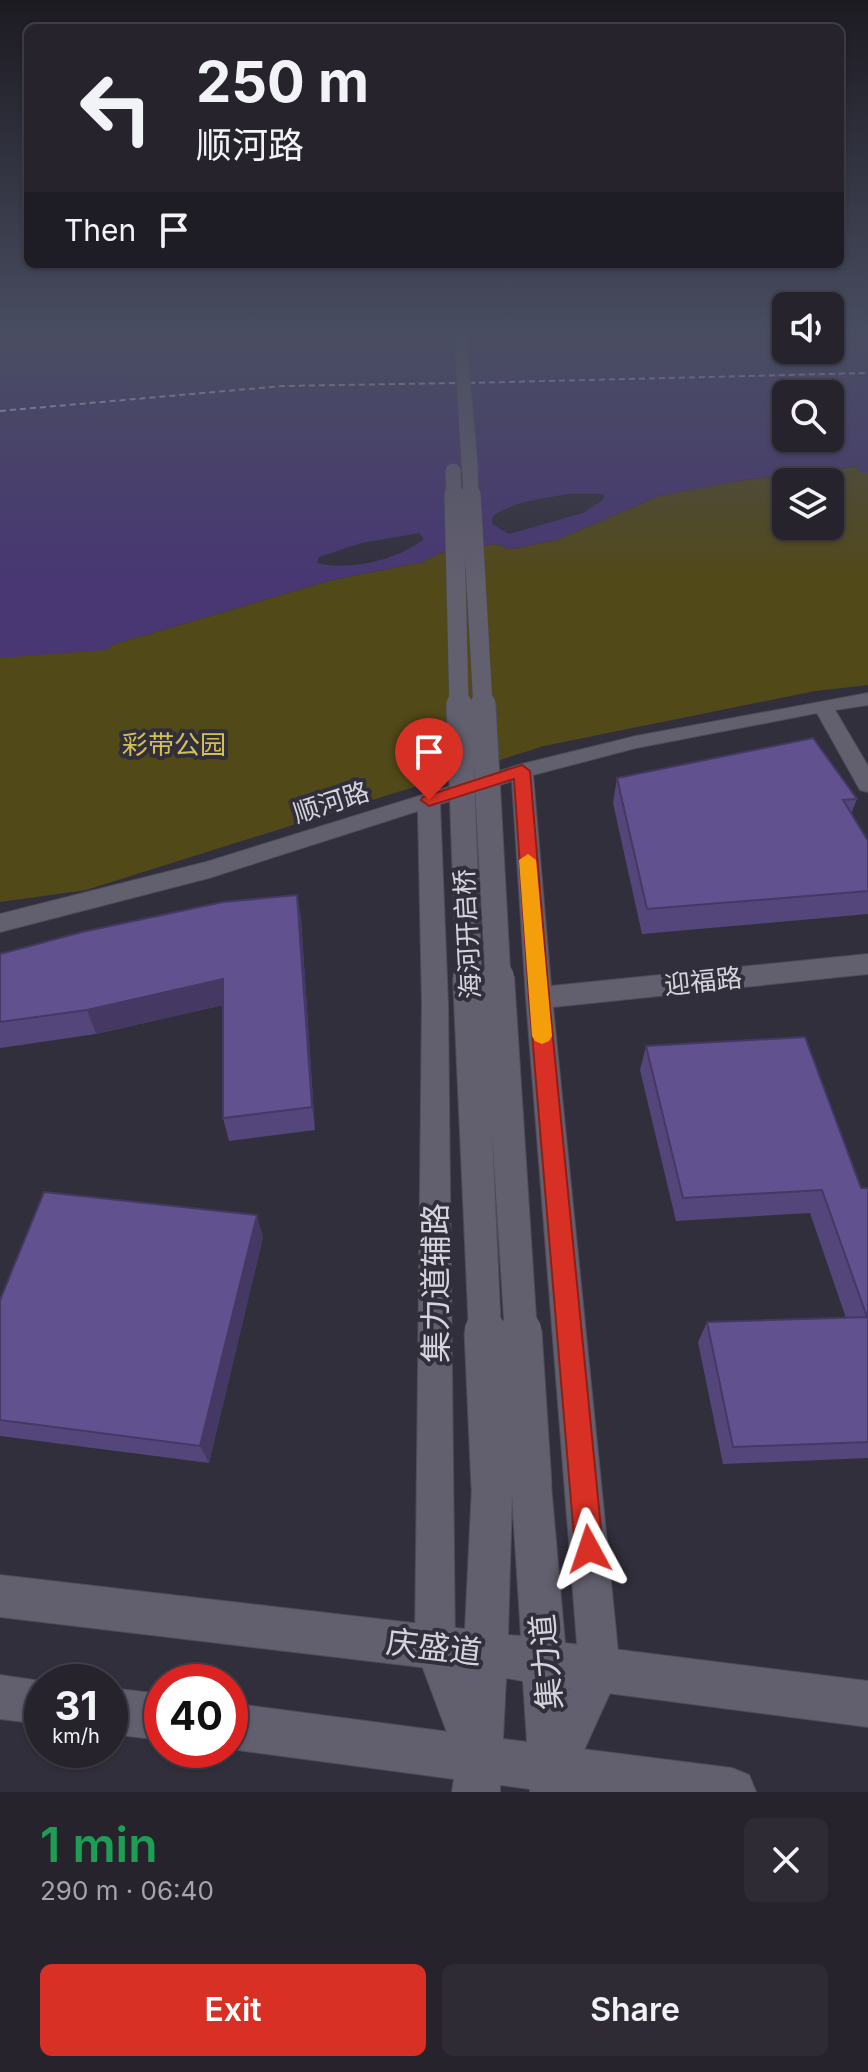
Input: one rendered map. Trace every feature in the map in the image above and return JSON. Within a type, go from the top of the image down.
[{"type":"main road","name":"海河开启桥","points":[[451,417],[462,823],[511,1486]]},
{"type":"main road","name":"海河开启桥","points":[[465,417],[500,1021],[511,1486]]},
{"type":"main road","name":"集力道","points":[[476,1775],[486,1653],[511,1486]]},
{"type":"main road","name":"集力道","points":[[511,1486],[546,1664],[554,1779]]},
{"type":"main road","name":"庆盛道","points":[[0,1596],[486,1653],[546,1664],[868,1704]]},
{"type":"main road","points":[[0,1697],[24,1700]]},
{"type":"main road","points":[[248,1730],[476,1775],[732,1792]]},
{"type":"street","name":"顺河路","points":[[0,936],[134,905],[522,777],[650,739],[868,699]]},
{"type":"street","points":[[823,706],[868,785]]},
{"type":"street","points":[[522,777],[600,1671],[554,1779]]},
{"type":"street","name":"顺河路","points":[[0,923],[209,870],[430,807]]},
{"type":"street","name":"集力道辅路","points":[[430,807],[435,1004],[435,1647],[476,1775]]},
{"type":"street","name":"迎福路","points":[[539,998],[868,964]]},
{"type":"green space","name":"彩带公园","points":[[856,466],[862,473],[868,473],[868,685],[815,691],[544,746],[86,890],[0,902],[0,642],[107,650],[112,645],[332,580],[423,562],[440,553],[495,544],[511,549],[557,540],[659,496],[772,477],[772,540],[844,540],[844,468],[840,468]]},
{"type":"shaded area","points":[[0,417],[772,417],[772,452],[844,452],[844,417],[868,417],[868,473],[862,473],[855,466],[772,468],[772,477],[659,496],[557,540],[511,549],[495,544],[440,553],[423,562],[332,580],[112,645],[107,650],[0,658]],"holes":[[[567,494],[604,494],[603,500],[583,513],[509,534],[492,524],[493,516],[528,501]],[[419,533],[424,539],[401,553],[373,562],[344,566],[317,563],[319,557],[361,543]]]},
{"type":"building","points":[[813,738],[857,799],[843,800],[868,841],[868,891],[647,909],[617,778]]},
{"type":"building","points":[[297,895],[312,1107],[223,1118],[223,979],[87,1010],[0,1022],[0,954],[82,932],[223,902]]},
{"type":"building","points":[[805,1037],[861,1188],[868,1188],[868,1442],[733,1447],[707,1322],[867,1317],[822,1190],[683,1198],[646,1046]]},
{"type":"building","points":[[44,1192],[257,1215],[200,1446],[0,1420],[0,1300]]},
{"type":"slow traffic","points":[[528,860],[542,1036]]},
{"type":"route","points":[[429,800],[522,771],[539,998],[589,1549]]}]
